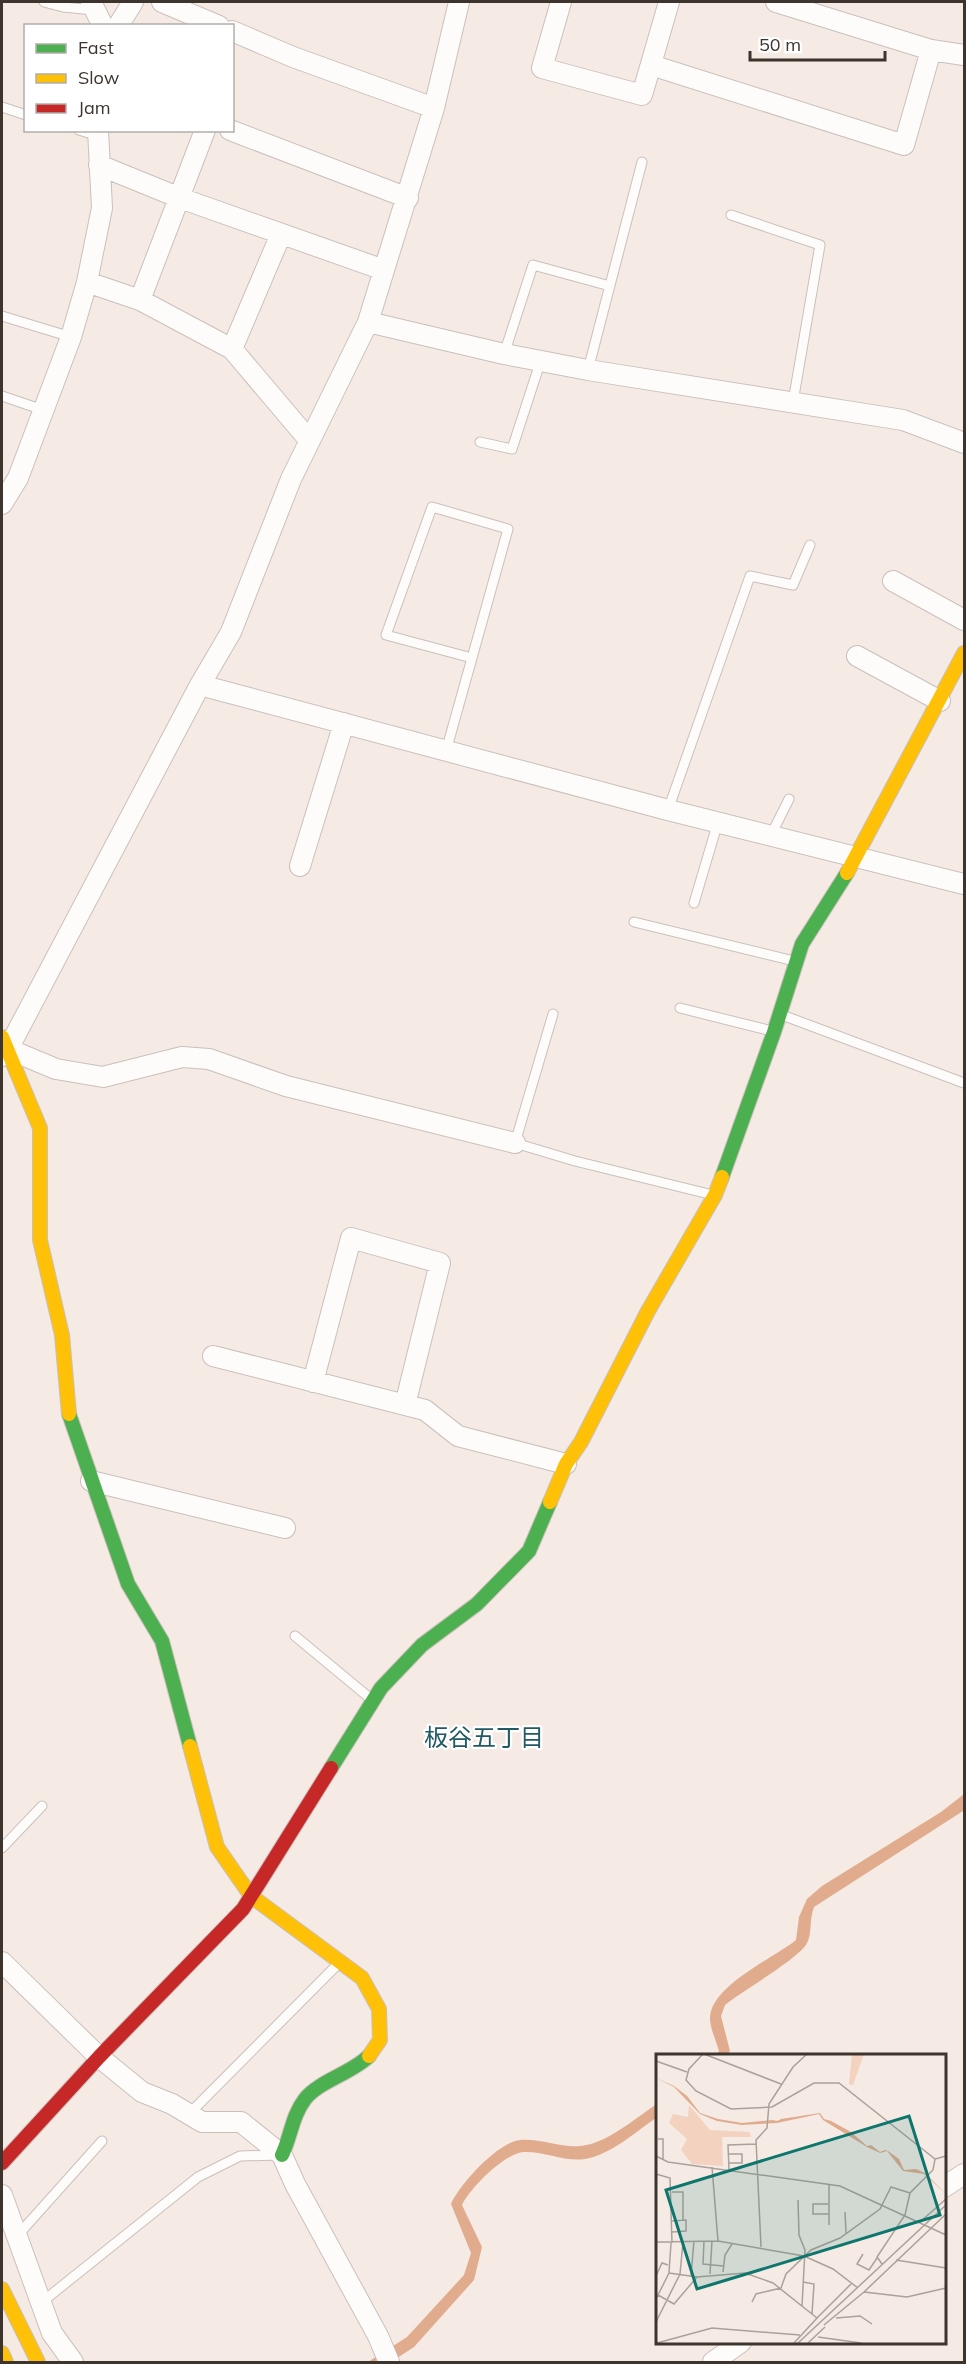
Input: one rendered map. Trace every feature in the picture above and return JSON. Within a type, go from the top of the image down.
[{"type":"main road","points":[[2,2163],[99,2057],[243,1909],[381,1688],[422,1645],[477,1604],[529,1551],[566,1464],[580,1442],[648,1311],[715,1196],[780,1015],[802,944],[857,857],[964,653]]},
{"type":"main road","points":[[3,1047],[40,1128],[40,1240],[62,1335],[69,1417],[128,1584],[162,1641],[216,1847],[251,1896],[341,1960],[362,1978],[379,2009],[380,2040],[374,2051],[364,2061],[306,2097],[291,2124],[291,2137],[282,2155]]},
{"type":"main road","points":[[2,2289],[38,2362]]},
{"type":"main road","points":[[2,2353],[6,2362]]},
{"type":"street","points":[[119,24],[134,2]]},
{"type":"street","points":[[162,2],[214,24]]},
{"type":"street","points":[[456,2],[434,108],[368,322],[291,478],[231,632],[3,1047],[56,1069],[103,1077],[182,1057],[208,1059],[286,1086],[515,1143]]},
{"type":"street","points":[[561,2],[542,68],[642,95],[669,2]]},
{"type":"street","points":[[776,2],[931,50],[964,55]]},
{"type":"street","points":[[234,32],[293,57],[434,108]]},
{"type":"street","points":[[651,65],[904,145],[931,50]]},
{"type":"street","points":[[2,504],[18,478],[71,337],[87,282],[102,208],[99,165],[92,132]]},
{"type":"street","points":[[140,300],[205,132]]},
{"type":"street","points":[[234,132],[408,198]]},
{"type":"street","points":[[99,165],[180,198],[384,270]]},
{"type":"street","points":[[231,349],[281,234]]},
{"type":"street","points":[[87,282],[140,300],[231,349],[309,440]]},
{"type":"street","points":[[368,322],[504,354],[588,370],[903,420],[964,443]]},
{"type":"street","points":[[893,581],[964,620]]},
{"type":"street","points":[[857,657],[940,701]]},
{"type":"street","points":[[200,685],[668,810],[964,884]]},
{"type":"street","points":[[300,866],[344,723]]},
{"type":"street","points":[[313,1382],[351,1238],[440,1263],[405,1405]]},
{"type":"street","points":[[213,1356],[424,1410],[458,1436],[566,1464]]},
{"type":"street","points":[[91,1481],[285,1528]]},
{"type":"street","points":[[2,1962],[99,2057],[142,2092],[202,2122],[241,2122],[282,2155],[295,2184],[378,2336],[389,2362]]},
{"type":"street","points":[[945,2186],[964,2174]]},
{"type":"street","points":[[2,2195],[52,2333],[73,2362]]},
{"type":"street","points":[[713,2362],[740,2343]]},
{"type":"lane","points":[[44,2],[63,8],[97,12]]},
{"type":"lane","points":[[2,108],[24,114]]},
{"type":"lane","points":[[588,370],[642,162]]},
{"type":"lane","points":[[731,215],[820,245],[794,402]]},
{"type":"lane","points":[[504,354],[533,265],[610,286]]},
{"type":"lane","points":[[2,316],[71,337]]},
{"type":"lane","points":[[480,442],[512,449],[541,360]]},
{"type":"lane","points":[[2,396],[44,410]]},
{"type":"lane","points":[[446,751],[508,530],[432,507],[386,635],[472,658]]},
{"type":"lane","points":[[668,810],[750,576],[794,585],[810,544]]},
{"type":"lane","points":[[771,836],[789,799]]},
{"type":"lane","points":[[694,903],[718,822]]},
{"type":"lane","points":[[634,922],[797,961]]},
{"type":"lane","points":[[680,1008],[774,1032]]},
{"type":"lane","points":[[553,1014],[515,1143],[575,1161],[715,1196]]},
{"type":"lane","points":[[780,1015],[964,1083]]},
{"type":"lane","points":[[295,1636],[373,1700]]},
{"type":"lane","points":[[2,1848],[42,1806]]},
{"type":"lane","points":[[189,2114],[341,1960]]},
{"type":"lane","points":[[17,2236],[102,2141]]},
{"type":"lane","points":[[42,2302],[198,2177],[240,2156],[282,2155]]},
{"type":"shaded area","points":[[964,1794],[963,1811],[814,1907],[809,1939],[802,1949],[782,1966],[725,2005],[721,2016],[730,2051],[728,2054],[718,2054],[719,2051],[710,2020],[712,2008],[720,1996],[744,1974],[796,1940],[799,1917],[807,1899],[822,1886],[941,1812]]},
{"type":"shaded area","points":[[656,2105],[656,2118],[604,2153],[577,2160],[524,2152],[507,2158],[489,2172],[462,2205],[482,2247],[474,2280],[414,2347],[391,2362],[368,2362],[407,2337],[464,2275],[471,2253],[451,2204],[462,2186],[480,2166],[501,2148],[520,2140],[580,2146],[600,2141]]},
{"type":"traffic: fast","points":[[722,1177],[774,1032],[802,944],[847,873]]},
{"type":"traffic: fast","points":[[69,1414],[128,1584],[162,1641],[190,1746]]},
{"type":"traffic: fast","points":[[331,1768],[381,1688],[422,1645],[477,1604],[529,1551],[550,1502]]},
{"type":"traffic: fast","points":[[282,2155],[297,2112],[305,2099],[319,2087],[369,2056]]},
{"type":"traffic: slow","points":[[847,873],[964,653]]},
{"type":"traffic: slow","points":[[2,1037],[40,1128],[40,1240],[62,1335],[69,1414]]},
{"type":"traffic: slow","points":[[550,1502],[566,1464],[581,1442],[648,1311],[715,1195],[722,1177]]},
{"type":"traffic: slow","points":[[190,1746],[217,1847],[251,1896],[362,1978],[379,2009],[380,2040],[369,2056]]},
{"type":"traffic: slow","points":[[2,2289],[38,2362]]},
{"type":"traffic: slow","points":[[2,2353],[6,2362]]},
{"type":"traffic: jam","points":[[2,2163],[99,2057],[243,1909],[331,1768]]},
{"type":"district","name":"板谷五丁目","points":[[484,1737]]}]
